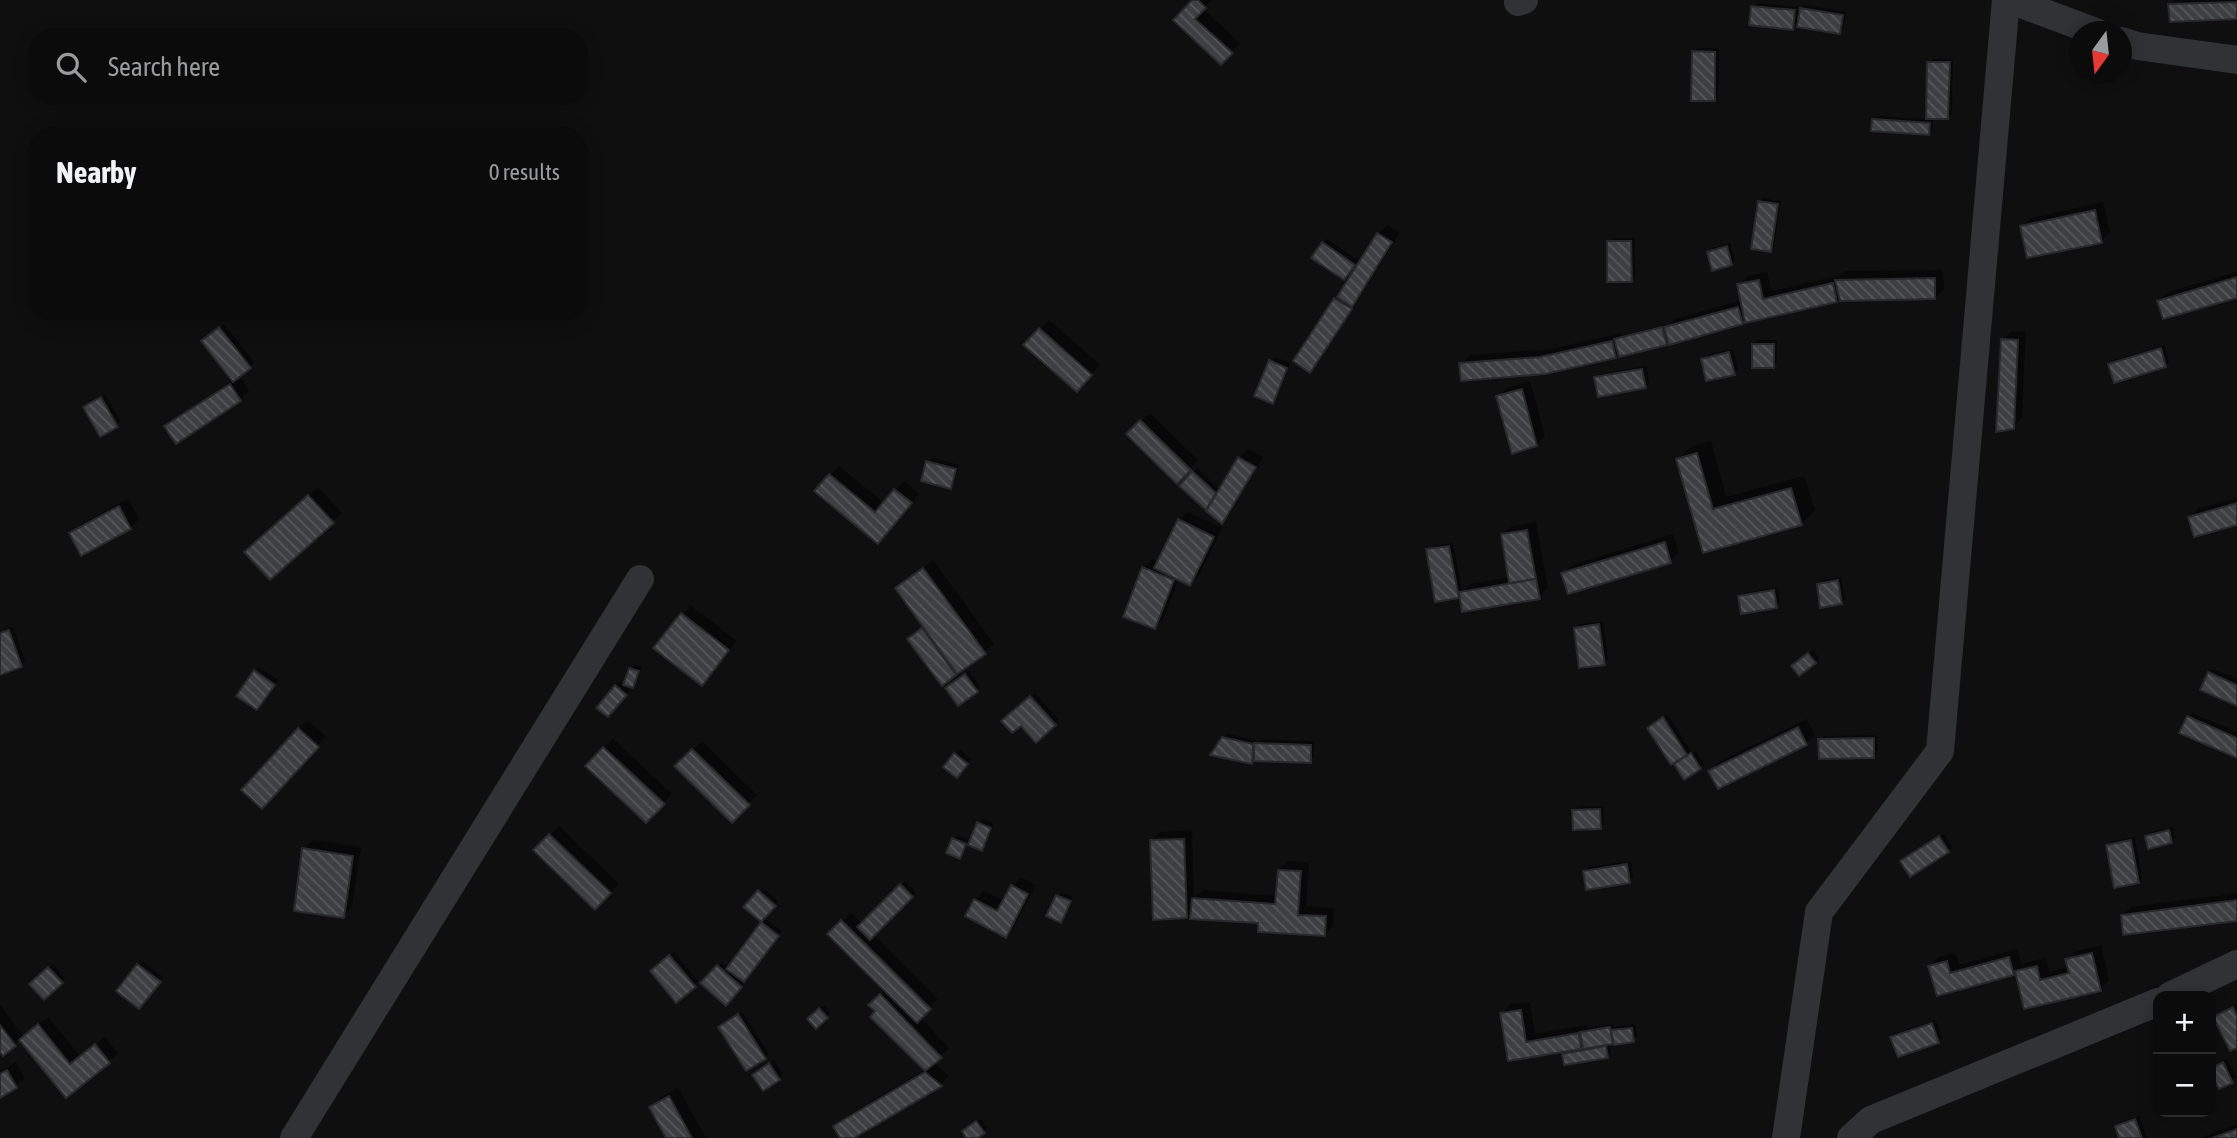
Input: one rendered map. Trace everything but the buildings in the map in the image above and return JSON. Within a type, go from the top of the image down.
[{"type":"street","points":[[1786,1138],[1819,912],[1940,751],[2008,0],[2069,22]]},
{"type":"street","points":[[2132,44],[2237,60]]},
{"type":"street","points":[[294,1138],[640,579]]},
{"type":"street","points":[[2180,991],[2237,964]]},
{"type":"street","points":[[1851,1138],[1871,1120],[2153,1004]]}]
